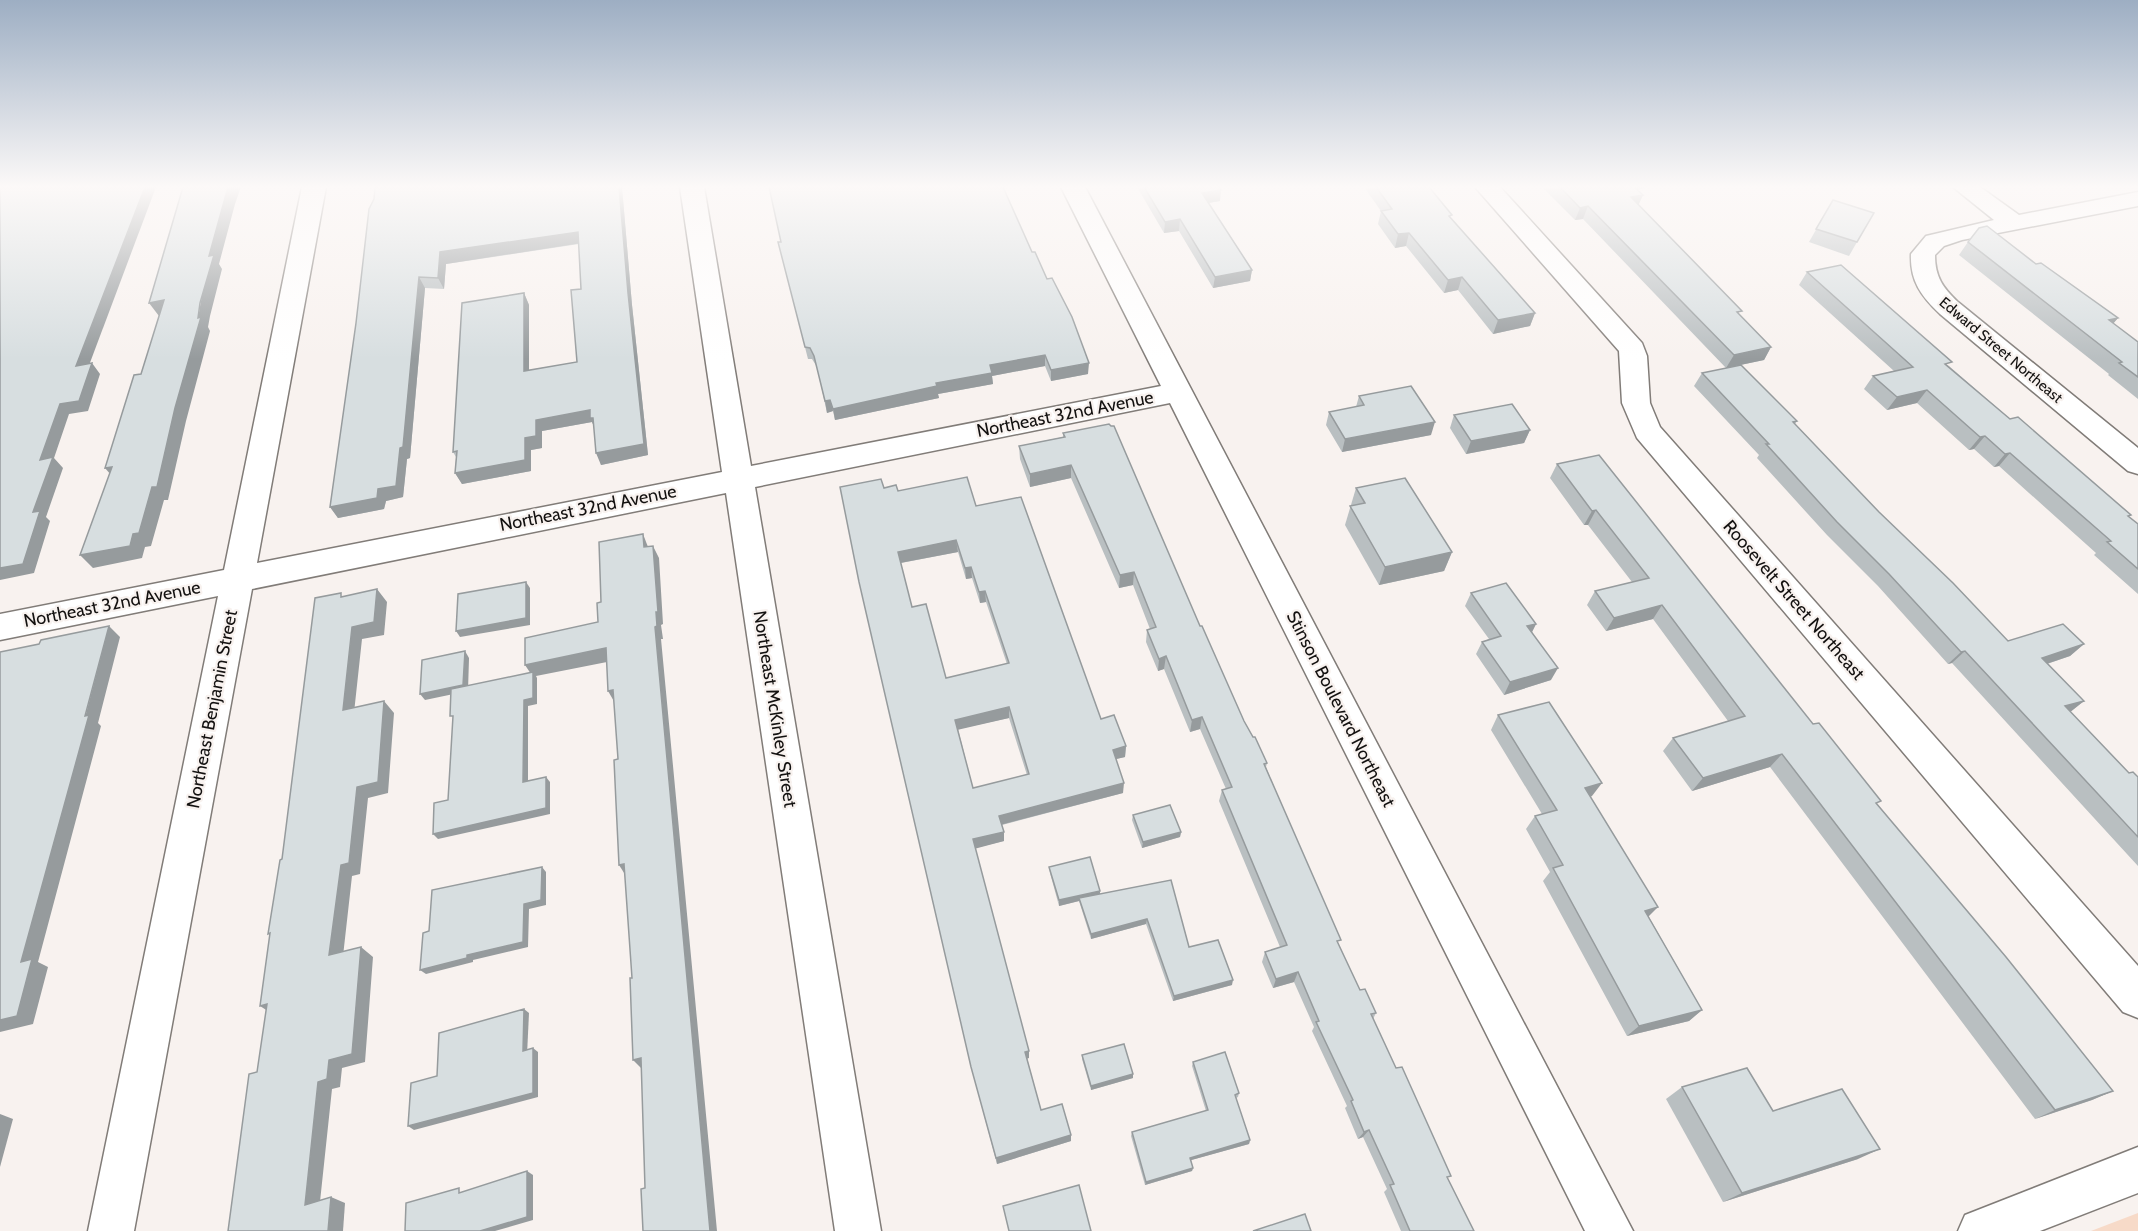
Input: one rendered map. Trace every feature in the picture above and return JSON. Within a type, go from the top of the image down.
[{"type":"street","name":"Northeast Benjamin Street","points":[[111,1231],[304,244]]},
{"type":"street","name":"Northeast McKinley Street","points":[[701,244],[858,1231]]},
{"type":"street","name":"Stinson Boulevard Northeast","points":[[1102,244],[1610,1231]]},
{"type":"street","name":"Roosevelt Street Northeast","points":[[1538,244],[1632,349],[1635,365],[1633,380],[1636,405],[1647,431],[2138,997]]},
{"type":"street","name":"Edward Street Northeast","points":[[1933,244],[1923,254],[1922,271],[1930,290],[2138,464]]},
{"type":"street","name":"Northeast 32nd Avenue","points":[[0,627],[1177,392]]},
{"type":"street","points":[[1981,1231],[2138,1170]]},
{"type":"shaded area","points":[[2138,1213],[2138,1231],[2091,1231]]},
{"type":"building","points":[[0,244],[123,244],[76,366],[92,363],[79,401],[60,404],[40,460],[53,457],[33,512],[40,511],[23,564],[0,568]]},
{"type":"building","points":[[166,244],[212,244],[209,256],[214,255],[200,303],[198,318],[201,317],[175,408],[157,487],[152,487],[139,533],[133,534],[130,546],[80,555],[112,467],[105,468],[134,375],[141,374],[164,300],[149,303]]},
{"type":"building","points":[[365,244],[492,244],[440,252],[438,278],[419,277],[403,447],[400,448],[396,486],[378,489],[377,498],[330,507]]},
{"type":"building","points":[[579,244],[624,244],[644,444],[596,453],[593,418],[590,418],[590,410],[536,420],[536,436],[525,438],[525,460],[455,473],[457,451],[453,452],[462,303],[524,293],[524,371],[577,362],[571,290],[581,289]]},
{"type":"building","points":[[779,244],[1029,244],[1032,252],[1035,252],[1047,279],[1052,278],[1072,317],[1089,363],[1051,370],[1045,355],[990,365],[992,373],[936,383],[937,386],[833,409],[830,400],[825,401],[814,356],[810,348],[805,347]]},
{"type":"building","points":[[1195,244],[1235,244],[1252,270],[1215,277]]},
{"type":"building","points":[[1418,244],[1474,244],[1535,313],[1498,320],[1462,277],[1448,280]]},
{"type":"building","points":[[1626,244],[1677,244],[1742,311],[1737,312],[1771,347],[1734,355]]},
{"type":"building","points":[[1971,244],[2011,244],[2036,264],[2041,263],[2118,318],[2109,320],[2138,342],[2138,377],[2119,363],[2122,362]]},
{"type":"building","points":[[1841,265],[1952,362],[1945,364],[2010,419],[2018,417],[2131,515],[2128,516],[2138,524],[2138,569],[2107,542],[2111,541],[2010,453],[2005,454],[1985,436],[1980,437],[1927,390],[1897,397],[1873,376],[1913,367],[1807,272]]},
{"type":"building","points":[[1741,365],[1797,421],[1793,422],[1879,512],[1953,583],[2008,641],[2063,624],[2084,644],[2042,658],[2084,701],[2065,706],[2129,773],[2133,772],[2138,777],[2138,837],[1965,651],[1961,652],[1837,522],[1766,444],[1769,444],[1702,373]]},
{"type":"building","points":[[1411,386],[1435,422],[1345,439],[1329,412],[1364,405],[1359,396]]},
{"type":"building","points":[[1512,404],[1530,430],[1471,441],[1454,415]]},
{"type":"building","points":[[1109,424],[1114,426],[1200,626],[1202,626],[1244,721],[1255,737],[1267,763],[1264,764],[1341,940],[1337,941],[1360,990],[1365,989],[1376,1013],[1371,1014],[1396,1068],[1402,1067],[1451,1176],[1447,1177],[1474,1231],[1410,1231],[1390,1185],[1394,1184],[1369,1130],[1364,1132],[1351,1101],[1353,1100],[1316,1022],[1319,1021],[1298,972],[1276,979],[1265,952],[1287,945],[1222,790],[1232,787],[1202,717],[1192,720],[1166,656],[1159,659],[1147,630],[1156,627],[1134,572],[1120,575],[1071,465],[1030,474],[1019,446],[1065,437],[1063,433]]},
{"type":"building","points":[[1599,455],[1813,724],[1819,723],[1881,801],[1876,803],[2006,957],[2113,1091],[2055,1110],[1782,754],[1703,778],[1673,738],[1745,716],[1662,605],[1614,618],[1595,591],[1649,578],[1596,510],[1592,511],[1557,464]]},
{"type":"building","points":[[967,477],[976,506],[1021,497],[1101,719],[1114,715],[1126,746],[1113,750],[1124,783],[999,816],[1004,832],[973,839],[1029,1051],[1025,1052],[1041,1110],[1062,1104],[1071,1135],[996,1158],[971,1067],[859,582],[840,487],[881,479],[884,488],[896,485],[898,491]],"holes":[[[956,540],[965,568],[971,567],[979,592],[985,591],[1009,663],[946,678],[926,604],[912,607],[898,552]],[[1009,707],[1029,774],[973,788],[955,720]]]},
{"type":"building","points":[[1405,478],[1452,552],[1385,567],[1350,506],[1365,503],[1356,488]]},
{"type":"building","points":[[643,534],[644,547],[653,546],[658,612],[656,612],[657,626],[655,627],[710,1231],[643,1231],[641,1189],[645,1188],[641,1058],[633,1060],[630,978],[632,978],[624,864],[619,865],[614,760],[618,759],[613,690],[608,691],[606,648],[525,665],[525,638],[598,622],[597,603],[601,602],[599,542]]},
{"type":"building","points":[[526,582],[526,618],[456,631],[458,594]]},
{"type":"building","points":[[1506,583],[1536,624],[1527,626],[1558,668],[1510,682],[1482,642],[1501,636],[1471,593]]},
{"type":"building","points":[[377,589],[374,622],[352,627],[343,710],[384,701],[378,782],[357,787],[349,863],[341,865],[329,955],[361,947],[352,1054],[329,1060],[327,1079],[318,1082],[305,1205],[331,1197],[328,1231],[228,1231],[249,1074],[257,1072],[267,1004],[260,1006],[270,933],[268,934],[282,859],[315,598],[341,593],[341,597]]},
{"type":"building","points":[[109,626],[85,716],[89,715],[21,962],[32,959],[17,1016],[0,1020],[0,652],[39,644],[41,640]]},
{"type":"building","points":[[465,651],[463,685],[420,694],[422,660]]},
{"type":"building","points":[[533,672],[533,698],[524,700],[523,782],[546,777],[546,808],[433,834],[434,803],[448,800],[453,716],[450,716],[451,689]]},
{"type":"building","points":[[1549,702],[1602,783],[1585,788],[1658,907],[1645,911],[1702,1010],[1639,1026],[1553,868],[1563,865],[1535,816],[1557,810],[1498,715]]},
{"type":"building","points":[[1170,805],[1181,832],[1143,842],[1133,815]]},
{"type":"building","points":[[1090,857],[1100,891],[1059,900],[1049,867]]},
{"type":"building","points":[[542,867],[541,900],[524,904],[523,942],[467,955],[467,958],[420,970],[423,933],[429,931],[432,890]]},
{"type":"building","points":[[1171,880],[1189,947],[1218,940],[1233,980],[1174,996],[1147,919],[1091,934],[1079,898]]},
{"type":"building","points":[[524,1009],[523,1051],[533,1048],[533,1093],[408,1126],[411,1083],[437,1076],[439,1033]]},
{"type":"building","points":[[1124,1044],[1133,1074],[1091,1086],[1082,1055]]},
{"type":"building","points":[[1225,1052],[1239,1093],[1235,1095],[1250,1140],[1190,1158],[1193,1168],[1146,1182],[1132,1132],[1208,1110],[1193,1062]]},
{"type":"building","points":[[1747,1068],[1773,1111],[1842,1089],[1880,1149],[1742,1193],[1682,1087]]},
{"type":"building","points":[[527,1171],[527,1217],[480,1231],[405,1231],[406,1203],[459,1188],[459,1193]]},
{"type":"building","points":[[1079,1185],[1091,1231],[1009,1231],[1003,1206]]},
{"type":"building","points":[[1305,1214],[1311,1231],[1253,1231]]}]
